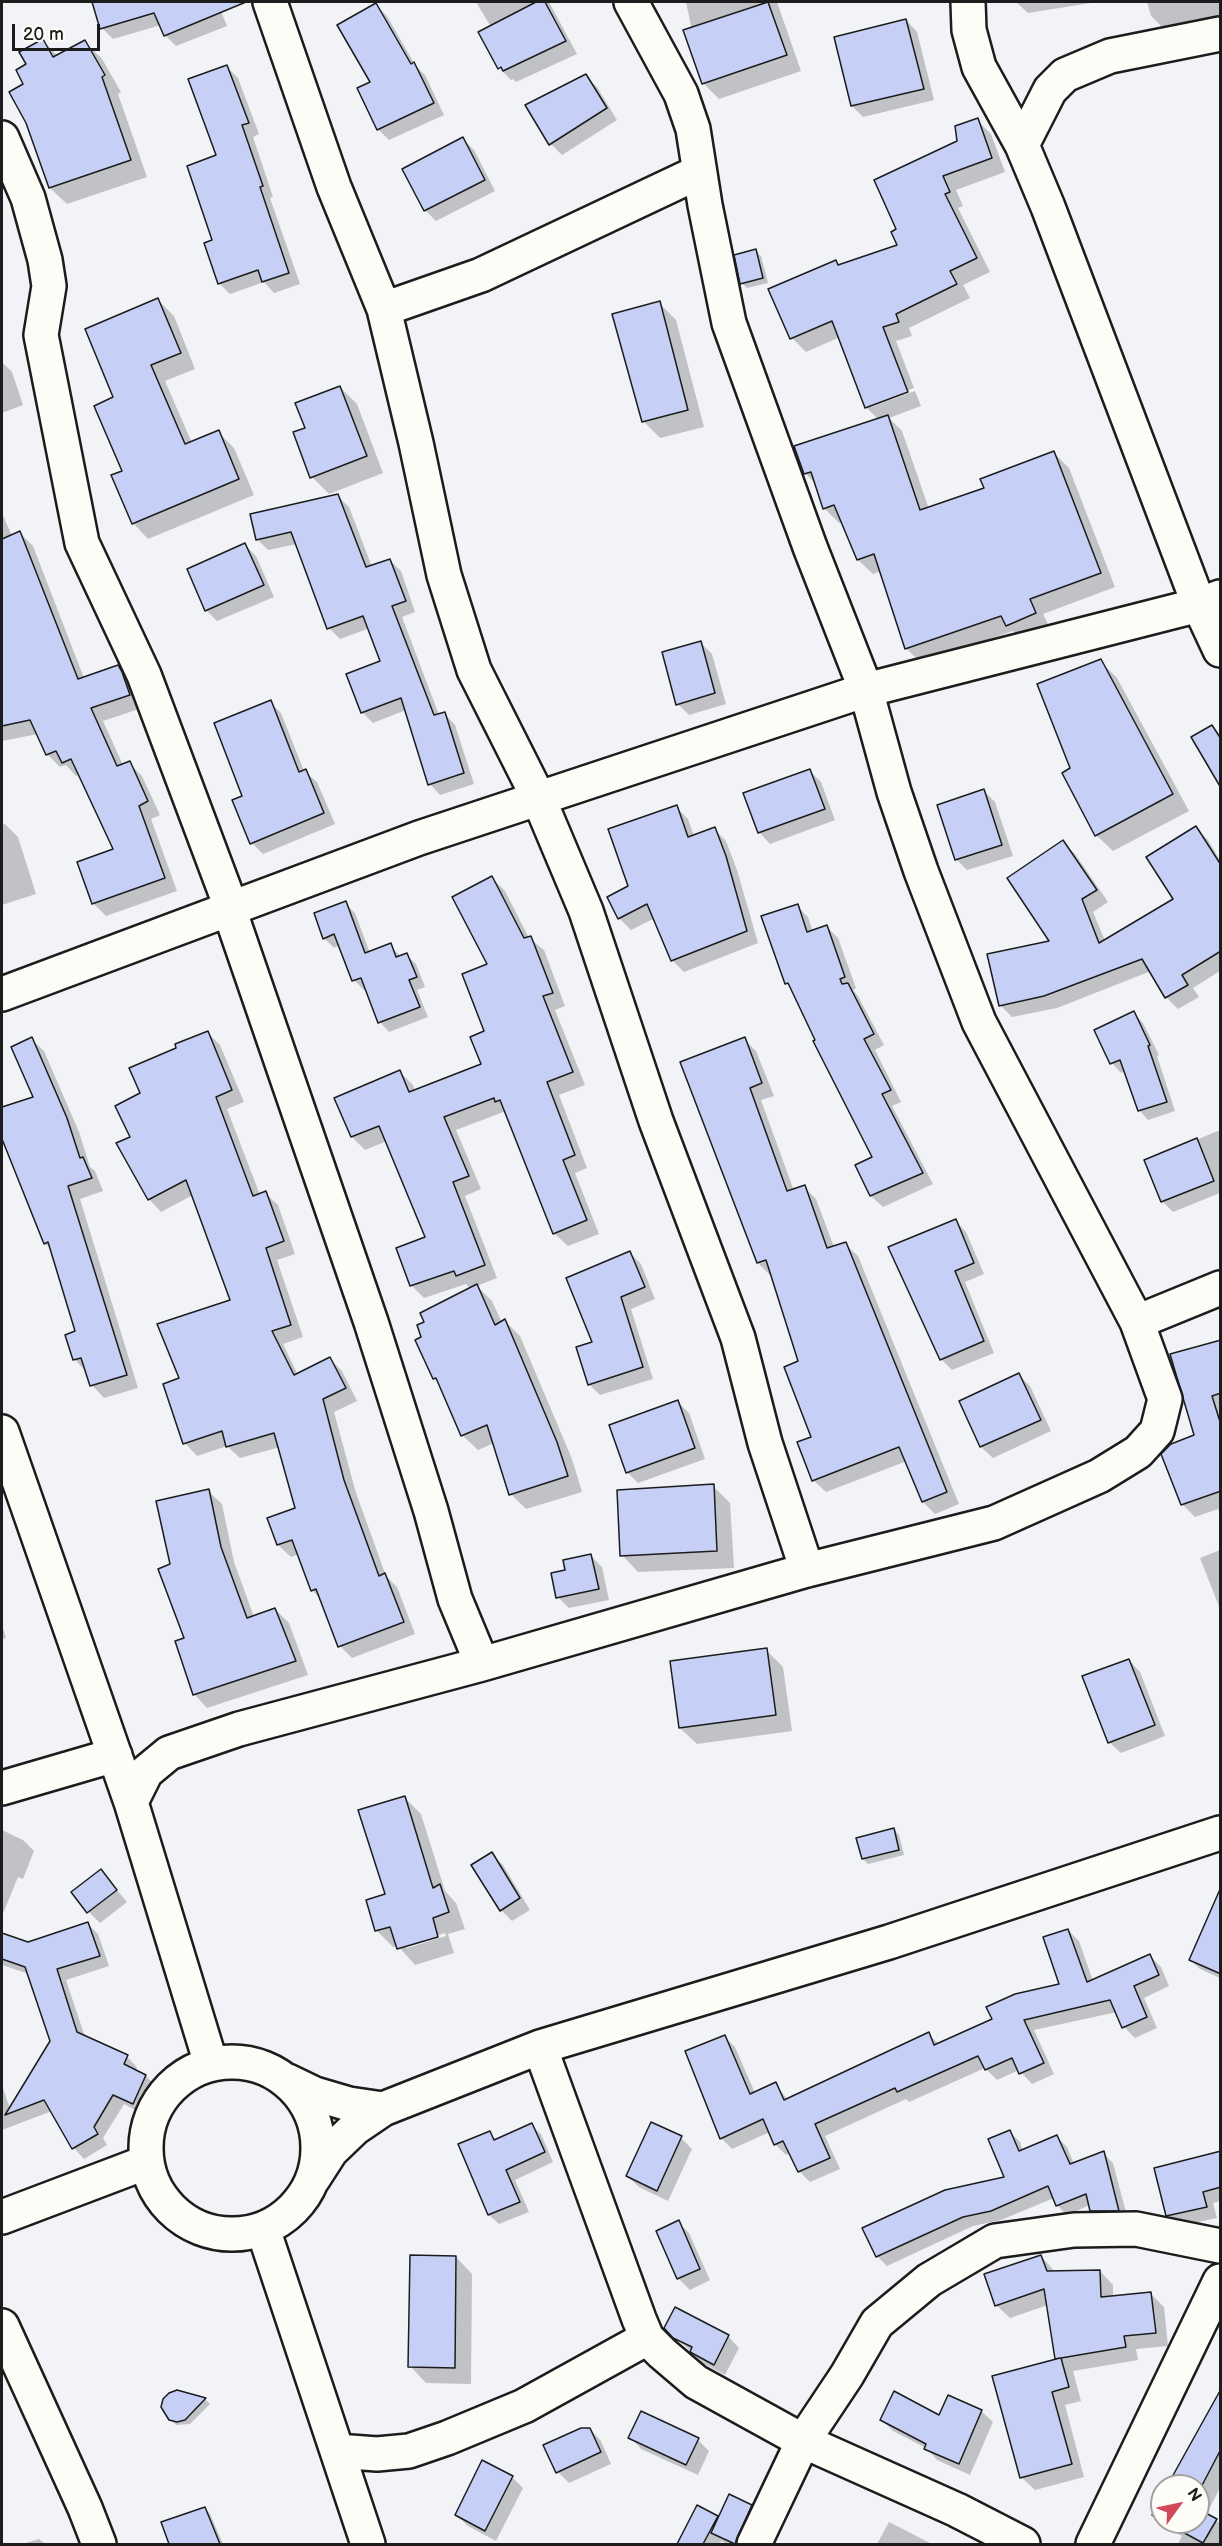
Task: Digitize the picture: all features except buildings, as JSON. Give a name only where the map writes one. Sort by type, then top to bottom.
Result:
[{"type":"street","points":[[270,2],[334,187],[384,309],[444,574],[474,670],[538,797],[586,911],[656,1121],[738,1338],[765,1443],[807,1570]]},
{"type":"street","points":[[131,1802],[146,1773],[169,1753],[239,1729],[482,1664],[807,1570],[994,1523],[1099,1476],[1138,1452],[1157,1431],[1165,1399],[1137,1322],[979,1022],[901,815],[866,690],[802,526],[729,323],[699,172],[693,129],[681,94],[632,2]]},
{"type":"street","points":[[968,2],[969,30],[979,67],[1022,145],[1048,207],[1210,601],[1221,650]]},
{"type":"street","points":[[1022,145],[1050,90],[1065,75],[1110,56],[1221,34]]},
{"type":"street","points":[[2,138],[28,198],[45,260],[49,286],[41,335],[82,543],[144,675],[230,908],[371,1322],[431,1511],[455,1599],[482,1664]]},
{"type":"street","points":[[384,309],[481,275],[699,172]]},
{"type":"street","points":[[2,994],[230,908],[538,797],[866,690],[1210,601]]},
{"type":"street","points":[[1137,1322],[1221,1288]]},
{"type":"street","points":[[2,1432],[131,1802],[211,2064]]},
{"type":"street","points":[[2,1788],[113,1749],[169,1753]]},
{"type":"street","points":[[383,2109],[349,2104],[315,2094],[267,2069],[249,2064],[230,2062],[211,2064],[194,2070],[178,2080],[155,2109],[148,2135],[147,2162],[154,2183],[165,2202],[180,2217],[199,2228],[220,2234],[242,2234],[263,2229],[293,2210],[331,2151],[356,2128],[383,2109],[540,2047],[889,1942],[1221,1833]]},
{"type":"street","points":[[540,2047],[605,2231],[647,2338],[696,2382],[802,2441],[957,2511],[1023,2544]]},
{"type":"street","points":[[283,2079],[303,2100],[315,2125],[318,2144],[313,2179]]},
{"type":"street","points":[[2,2217],[147,2162]]},
{"type":"street","points":[[263,2229],[368,2544]]},
{"type":"street","points":[[754,2544],[802,2441],[848,2375],[877,2323],[929,2280],[994,2241],[1074,2230],[1136,2229],[1221,2246]]},
{"type":"street","points":[[1093,2544],[1221,2281]]},
{"type":"street","points":[[2,2326],[85,2508],[99,2544]]},
{"type":"street","points":[[337,2451],[377,2454],[410,2451],[447,2438],[524,2406],[647,2338]]}]
